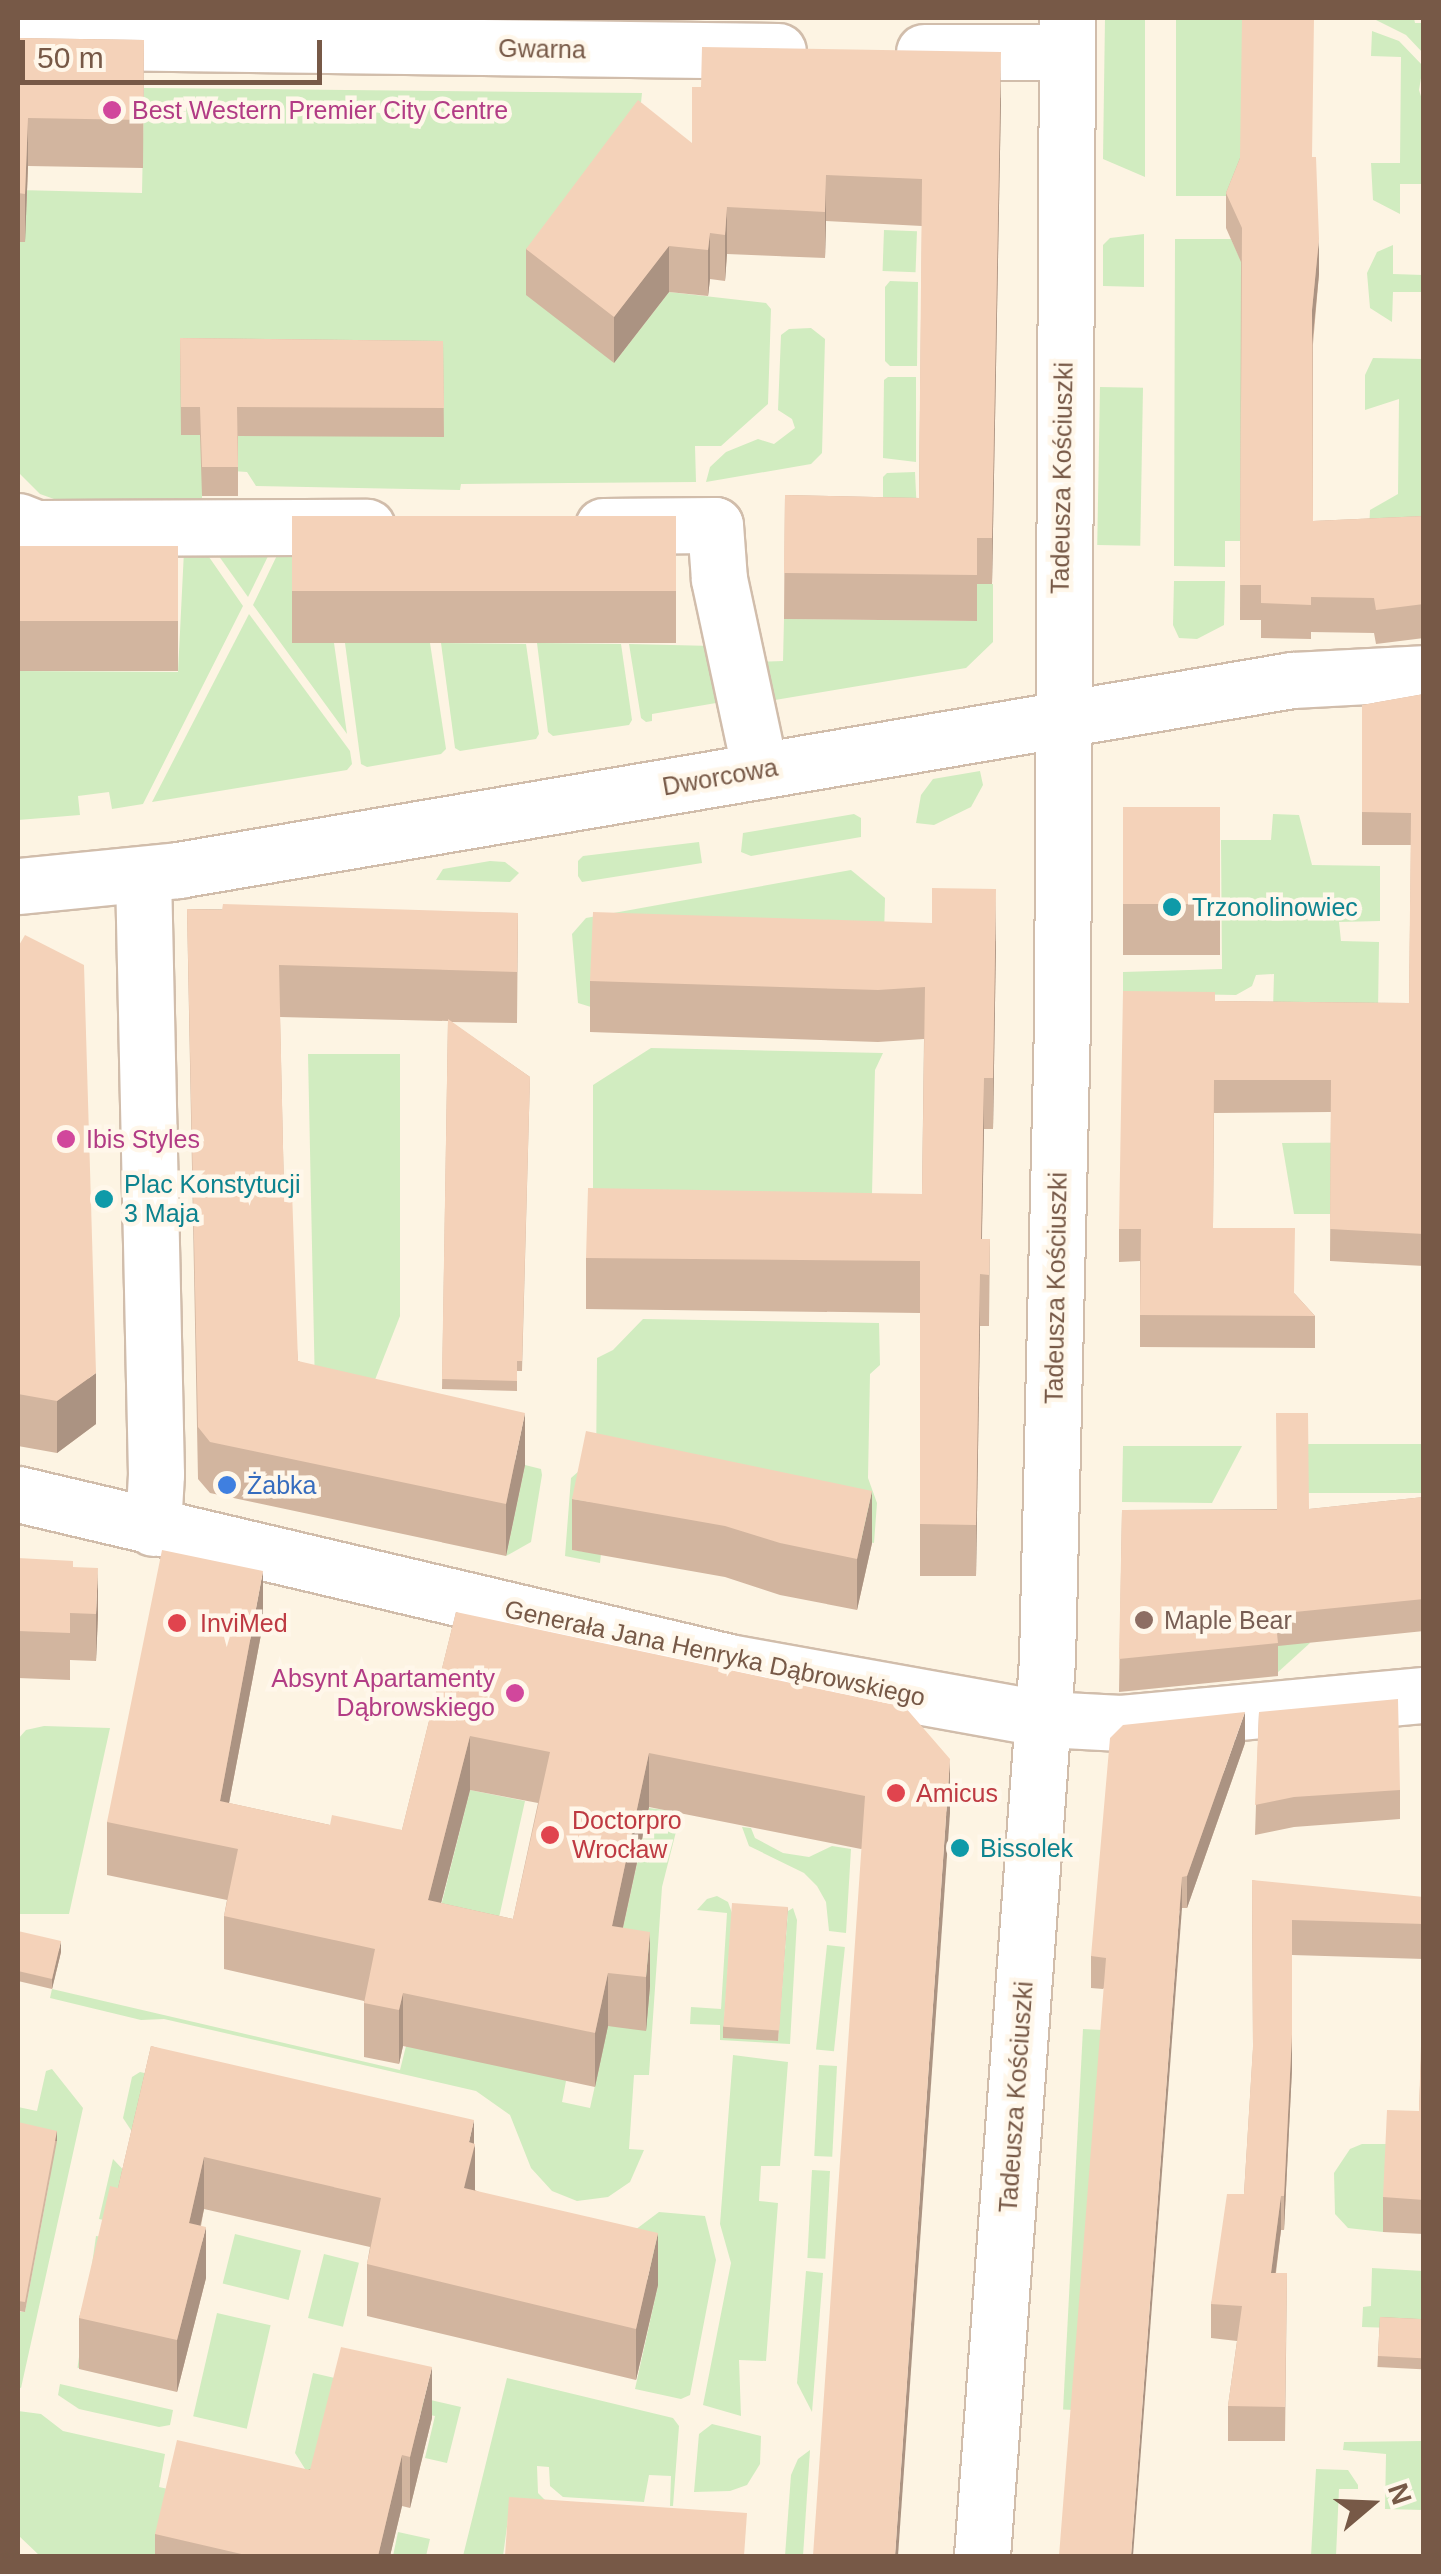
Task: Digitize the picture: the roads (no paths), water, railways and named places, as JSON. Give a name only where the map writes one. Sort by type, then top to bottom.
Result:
[{"type":"street","name":"Gwarna","points":[[18,41],[856,52],[1066,35]]},
{"type":"street","name":"Tadeusza Kościuszki","points":[[982,2556],[1045,1719],[1060,1148],[1066,35]]},
{"type":"street","points":[[18,521],[36,528],[409,527]]},
{"type":"street","points":[[546,526],[715,525],[718,580],[760,771]]},
{"type":"street","name":"Dworcowa","points":[[18,886],[143,874],[1292,680],[1424,673]]},
{"type":"street","points":[[143,874],[155,1396],[153,1528]]},
{"type":"street","name":"Generała Jana Henryka Dąbrowskiego","points":[[18,1494],[729,1662],[1045,1719],[1121,1723],[1424,1694]]},
{"type":"place","name":"Best Western Premier City Centre","points":[[112,110]]},
{"type":"place","name":"Trzonolinowiec","points":[[1172,907]]},
{"type":"place","name":"Ibis Styles","points":[[66,1139]]},
{"type":"place","name":"Plac Konstytucji 3 Maja","points":[[104,1199]]},
{"type":"place","name":"Żabka","points":[[227,1485]]},
{"type":"place","name":"Maple Bear","points":[[1144,1620]]},
{"type":"place","name":"InviMed","points":[[177,1623]]},
{"type":"place","name":"Absynt Apartamenty Dąbrowskiego","points":[[515,1693]]},
{"type":"place","name":"Amicus","points":[[896,1793]]},
{"type":"place","name":"Doctorpro Wrocław","points":[[550,1835]]},
{"type":"place","name":"Bissolek","points":[[960,1848]]}]
